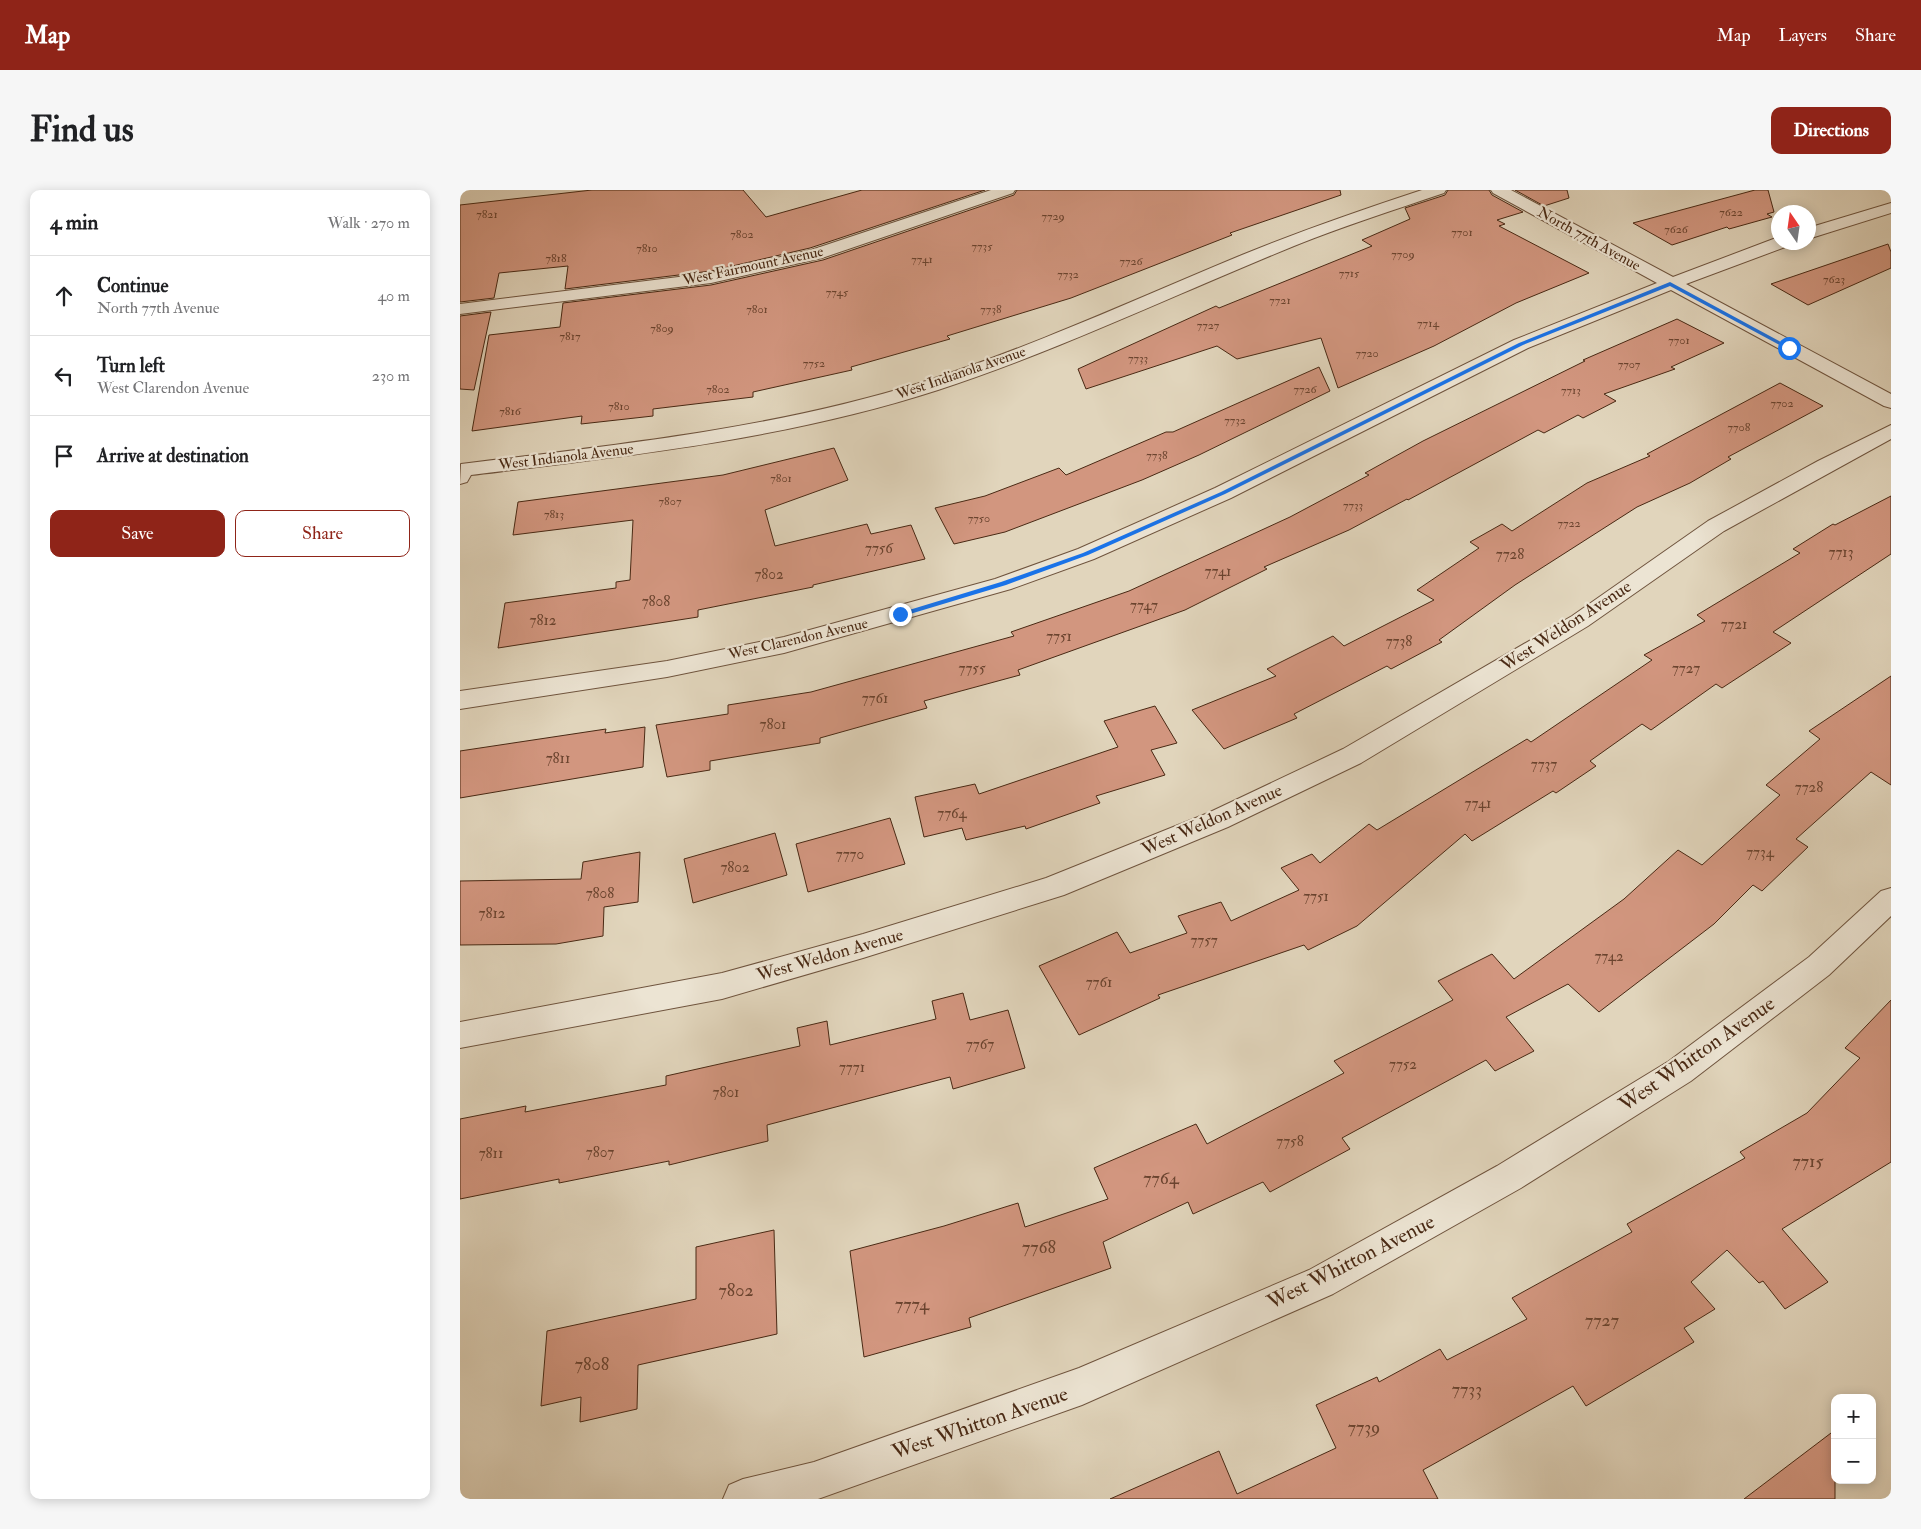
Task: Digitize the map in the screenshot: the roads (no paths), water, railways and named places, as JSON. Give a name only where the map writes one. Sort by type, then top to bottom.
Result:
[{"type":"street","name":"West Fairmount Avenue","points":[[460,309],[711,278],[816,254],[1007,190]]},
{"type":"street","name":"West Indianola Avenue","points":[[461,474],[741,434],[813,419],[930,386],[1037,347],[1294,241],[1438,190]]},
{"type":"street","name":"North 77th Avenue","points":[[1499,190],[1891,402]]},
{"type":"street","points":[[1816,231],[1891,208]]},
{"type":"street","name":"West Clarendon Avenue","points":[[460,700],[667,669],[774,647],[882,619],[1003,584],[1086,554],[1223,493],[1521,344],[1670,284],[1771,246]]},
{"type":"street","name":"West Weldon Avenue","points":[[460,1035],[722,986],[863,946],[1054,887],[1218,820],[1352,756],[1580,620],[1716,526],[1825,465],[1891,432]]},
{"type":"street","name":"West Whitton Avenue","points":[[743,1499],[814,1481],[1082,1386],[1321,1282],[1509,1177],[1680,1071],[1819,966],[1891,899]]}]
